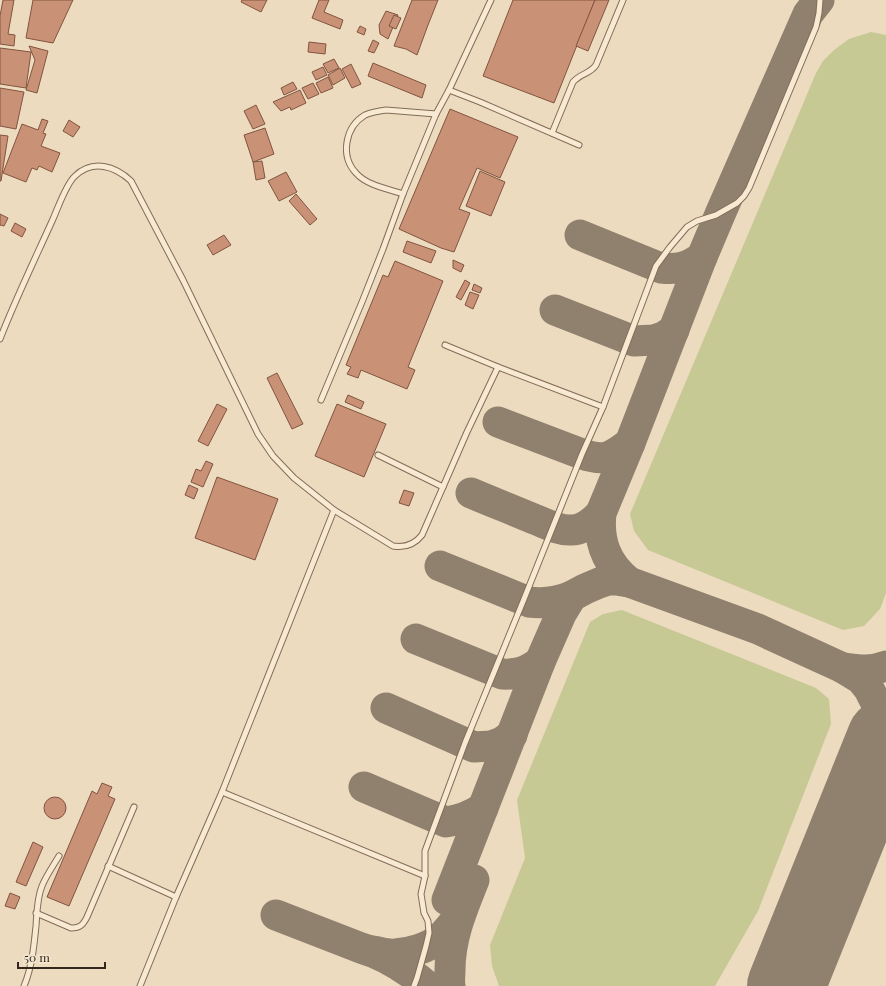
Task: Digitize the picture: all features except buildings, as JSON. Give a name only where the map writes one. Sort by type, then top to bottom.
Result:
[{"type":"lane","points":[[321,400],[362,302],[403,194],[436,114],[449,90],[491,0]]},
{"type":"lane","points":[[552,133],[573,82],[576,78],[591,71],[596,65],[623,0]]},
{"type":"lane","points":[[414,986],[418,978],[429,933],[428,921],[424,913],[421,894],[425,876],[425,851],[465,743],[582,454],[603,407],[656,266],[687,227],[697,221],[716,215],[737,203],[749,188],[816,26],[820,0]]},
{"type":"lane","points":[[449,90],[579,145]]},
{"type":"lane","points":[[403,194],[368,182],[361,178],[348,161],[346,154],[347,139],[358,120],[371,112],[386,110],[436,114]]},
{"type":"lane","points":[[0,339],[34,258],[70,181],[81,171],[95,166],[108,167],[120,172],[132,181],[184,280],[258,434],[265,445],[294,478],[334,510],[393,546],[401,547],[413,543],[422,535],[467,432],[498,367]]},
{"type":"lane","points":[[445,345],[603,407]]},
{"type":"lane","points":[[378,455],[443,487]]},
{"type":"lane","points":[[140,986],[222,792],[334,510]]},
{"type":"lane","points":[[222,792],[425,876]]},
{"type":"lane","points":[[36,914],[71,928],[81,927],[87,917],[134,807]]},
{"type":"lane","points":[[24,986],[30,970],[36,914],[42,886],[59,856]]},
{"type":"lane","points":[[108,866],[176,898]]},
{"type":"green space","points":[[871,32],[886,35],[886,593],[880,609],[864,626],[843,630],[648,550],[634,531],[630,514],[816,73],[823,61],[834,50],[849,39]]},
{"type":"green space","points":[[622,610],[816,688],[829,699],[831,724],[758,911],[715,986],[499,986],[492,966],[490,945],[525,858],[517,800],[590,622],[603,614]]},
{"type":"taxiway","points":[[819,0],[808,14],[702,257],[630,443],[601,513],[600,523],[602,542],[609,560],[614,568],[629,582],[758,629],[843,668],[861,679],[869,689],[883,717],[885,740]]},
{"type":"taxiway","points":[[580,235],[661,268],[673,269],[683,267],[702,257]]},
{"type":"taxiway","points":[[555,310],[634,341],[654,340],[663,337],[674,330]]},
{"type":"taxiway","points":[[498,422],[582,454],[597,458],[613,455],[630,443]]},
{"type":"taxiway","points":[[471,493],[551,526],[565,530],[579,529],[591,523],[601,513]]},
{"type":"taxiway","points":[[440,566],[529,602],[551,602],[572,596]]},
{"type":"taxiway","points":[[447,900],[540,662],[561,614],[572,596],[585,589],[608,580],[629,582]]},
{"type":"taxiway","points":[[416,639],[502,674],[522,672],[540,662]]},
{"type":"taxiway","points":[[843,668],[869,670],[886,666]]},
{"type":"taxiway","points":[[386,708],[474,747],[491,746],[502,742],[512,735]]},
{"type":"taxiway","points":[[364,787],[446,822],[466,817],[483,808]]},
{"type":"taxiway","points":[[450,986],[454,935],[474,880]]},
{"type":"taxiway","points":[[276,915],[379,955],[412,974],[427,986]]},
{"type":"taxiway","points":[[373,951],[392,954],[418,950],[439,939],[460,915]]},
{"type":"runway","points":[[786,986],[886,738]]}]
